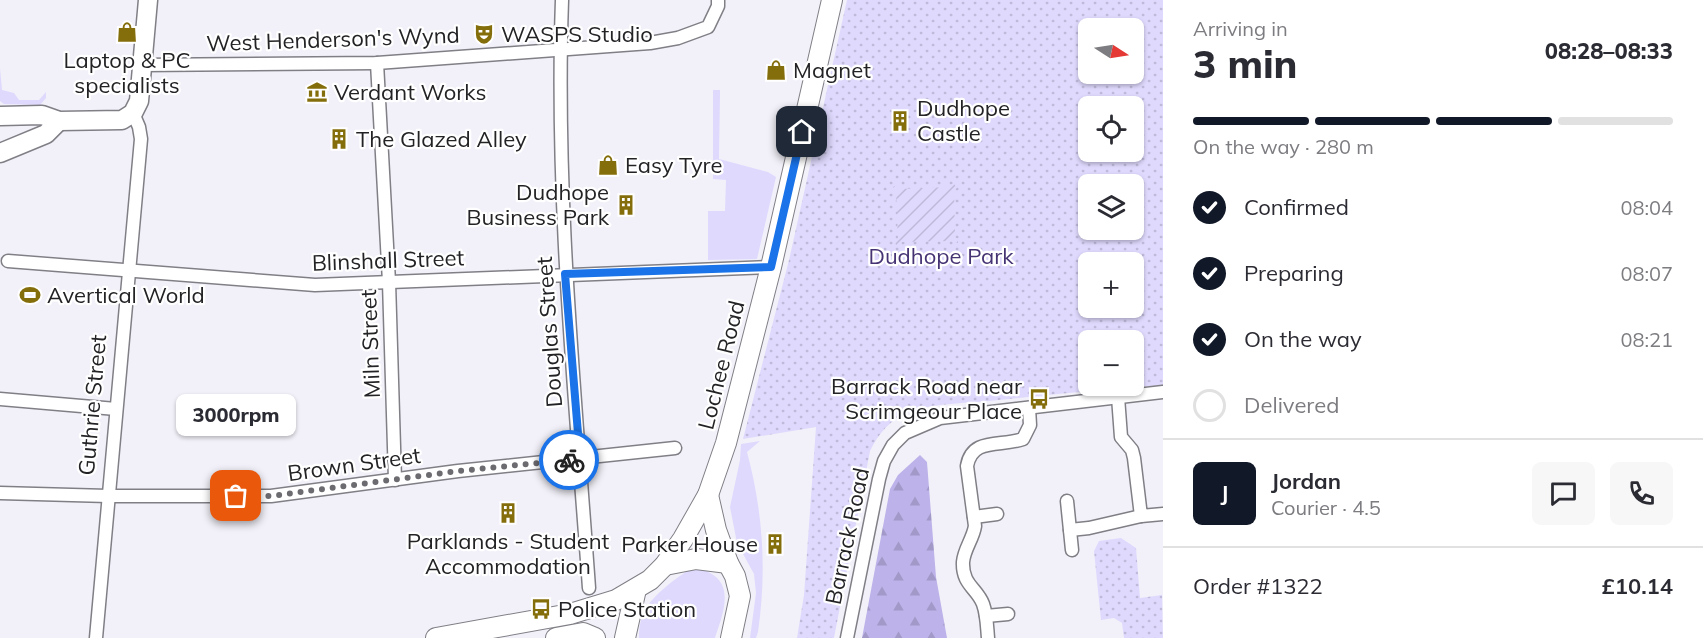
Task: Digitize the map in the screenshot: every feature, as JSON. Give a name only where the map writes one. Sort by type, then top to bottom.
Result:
[{"type":"main road","name":"Lochee Road","points":[[436,638],[591,609],[616,600],[650,580],[688,532],[708,495],[726,443],[771,267],[832,0]]},
{"type":"main road","points":[[708,495],[716,530],[735,576],[740,596],[731,638]]},
{"type":"main road","points":[[664,565],[696,559],[728,563]]},
{"type":"main road","points":[[625,638],[636,589]]},
{"type":"main road","points":[[556,638],[582,633],[595,638]]},
{"type":"street","name":"Guthrie Street","points":[[96,638],[141,139],[133,113],[139,101],[148,0]]},
{"type":"street","name":"Douglas Street","points":[[562,0],[560,50],[565,274],[589,588]]},
{"type":"street","name":"West Henderson's Wynd","points":[[142,65],[377,63],[650,43],[678,38],[708,27],[718,6],[718,0]]},
{"type":"street","name":"Miln Street","points":[[377,63],[389,282],[395,480]]},
{"type":"street","points":[[0,116],[42,115],[60,121],[122,120],[133,113]]},
{"type":"street","points":[[0,153],[46,134],[60,121]]},
{"type":"street","points":[[0,135],[0,148]]},
{"type":"street","name":"Blinshall Street","points":[[8,261],[315,285],[771,267]]},
{"type":"street","name":"Barrack Road","points":[[847,638],[879,478],[884,461],[893,445],[905,433],[940,418],[1163,392]]},
{"type":"street","points":[[1118,397],[1122,437],[1132,450],[1134,458],[1141,516]]},
{"type":"street","points":[[0,399],[116,409]]},
{"type":"street","points":[[988,638],[986,616],[980,598],[968,584],[964,575],[964,553],[974,534],[969,458],[974,449],[981,446],[1023,440],[1030,425],[1029,408]]},
{"type":"street","name":"Brown Street","points":[[0,493],[108,496],[271,496],[458,471],[675,448]]},
{"type":"street","points":[[1067,501],[1072,550]]},
{"type":"street","points":[[974,517],[997,514]]},
{"type":"street","points":[[1070,530],[1163,514]]},
{"type":"street","points":[[986,616],[1008,614]]},
{"type":"green space","name":"Dudhope Park","points":[[847,0],[1163,0],[1163,385],[1144,386],[1144,330],[1078,330],[1078,392],[937,406],[917,409],[896,419],[881,433],[870,451],[834,638],[797,638],[804,595],[816,427],[743,439],[789,260]]},
{"type":"green space","points":[[0,68],[2,90],[14,93],[19,100],[39,100],[46,92],[46,98],[40,105],[4,104],[0,101]]},
{"type":"green space","points":[[713,90],[720,90],[719,159],[768,172],[776,177],[757,259],[708,260],[708,211],[725,211],[726,180],[713,179]]},
{"type":"green space","points":[[952,184],[957,188],[954,190],[955,237],[958,243],[952,241],[901,242],[900,245],[896,245],[895,242],[898,239],[894,186],[900,189],[950,187]]},
{"type":"green space","points":[[760,441],[747,452],[757,497],[763,564],[758,632],[756,638],[750,638],[756,593],[754,574],[737,543],[730,507],[741,444]]},
{"type":"green space","points":[[920,455],[927,462],[936,577],[947,638],[862,638],[890,489],[898,475]]},
{"type":"green space","points":[[1121,538],[1136,548],[1140,598],[1162,595],[1163,638],[1124,638],[1122,623],[1114,618],[1101,620],[1094,551],[1099,541]]},
{"type":"green space","points":[[697,568],[710,573],[723,587],[724,606],[715,638],[639,638],[643,614],[650,602],[678,577]]},
{"type":"way so far","points":[[236,496],[271,496],[458,471],[569,460]]},
{"type":"place","name":"Laptop & PC specialists","points":[[127,32]]},
{"type":"place","name":"WASPS Studio","points":[[484,34]]},
{"type":"place","name":"Magnet","points":[[776,70]]},
{"type":"place","name":"Verdant Works","points":[[317,92]]},
{"type":"place","name":"Dudhope Castle","points":[[900,121]]},
{"type":"place","name":"The Glazed Alley","points":[[339,139]]},
{"type":"place","name":"Easy Tyre","points":[[608,165]]},
{"type":"place","name":"Dudhope Business Park","points":[[626,205]]},
{"type":"place","name":"Avertical World","points":[[30,295]]},
{"type":"place","name":"Barrack Road near Scrimgeour Place","points":[[1039,399]]},
{"type":"place","name":"3000rpm","points":[[236,496]]},
{"type":"place","name":"Parklands - Student Accommodation","points":[[508,513]]},
{"type":"place","name":"Parker House","points":[[775,544]]},
{"type":"place","name":"Police Station","points":[[541,609]]},
{"type":"route","points":[[569,460],[580,458],[565,274],[771,267],[802,132]]}]
